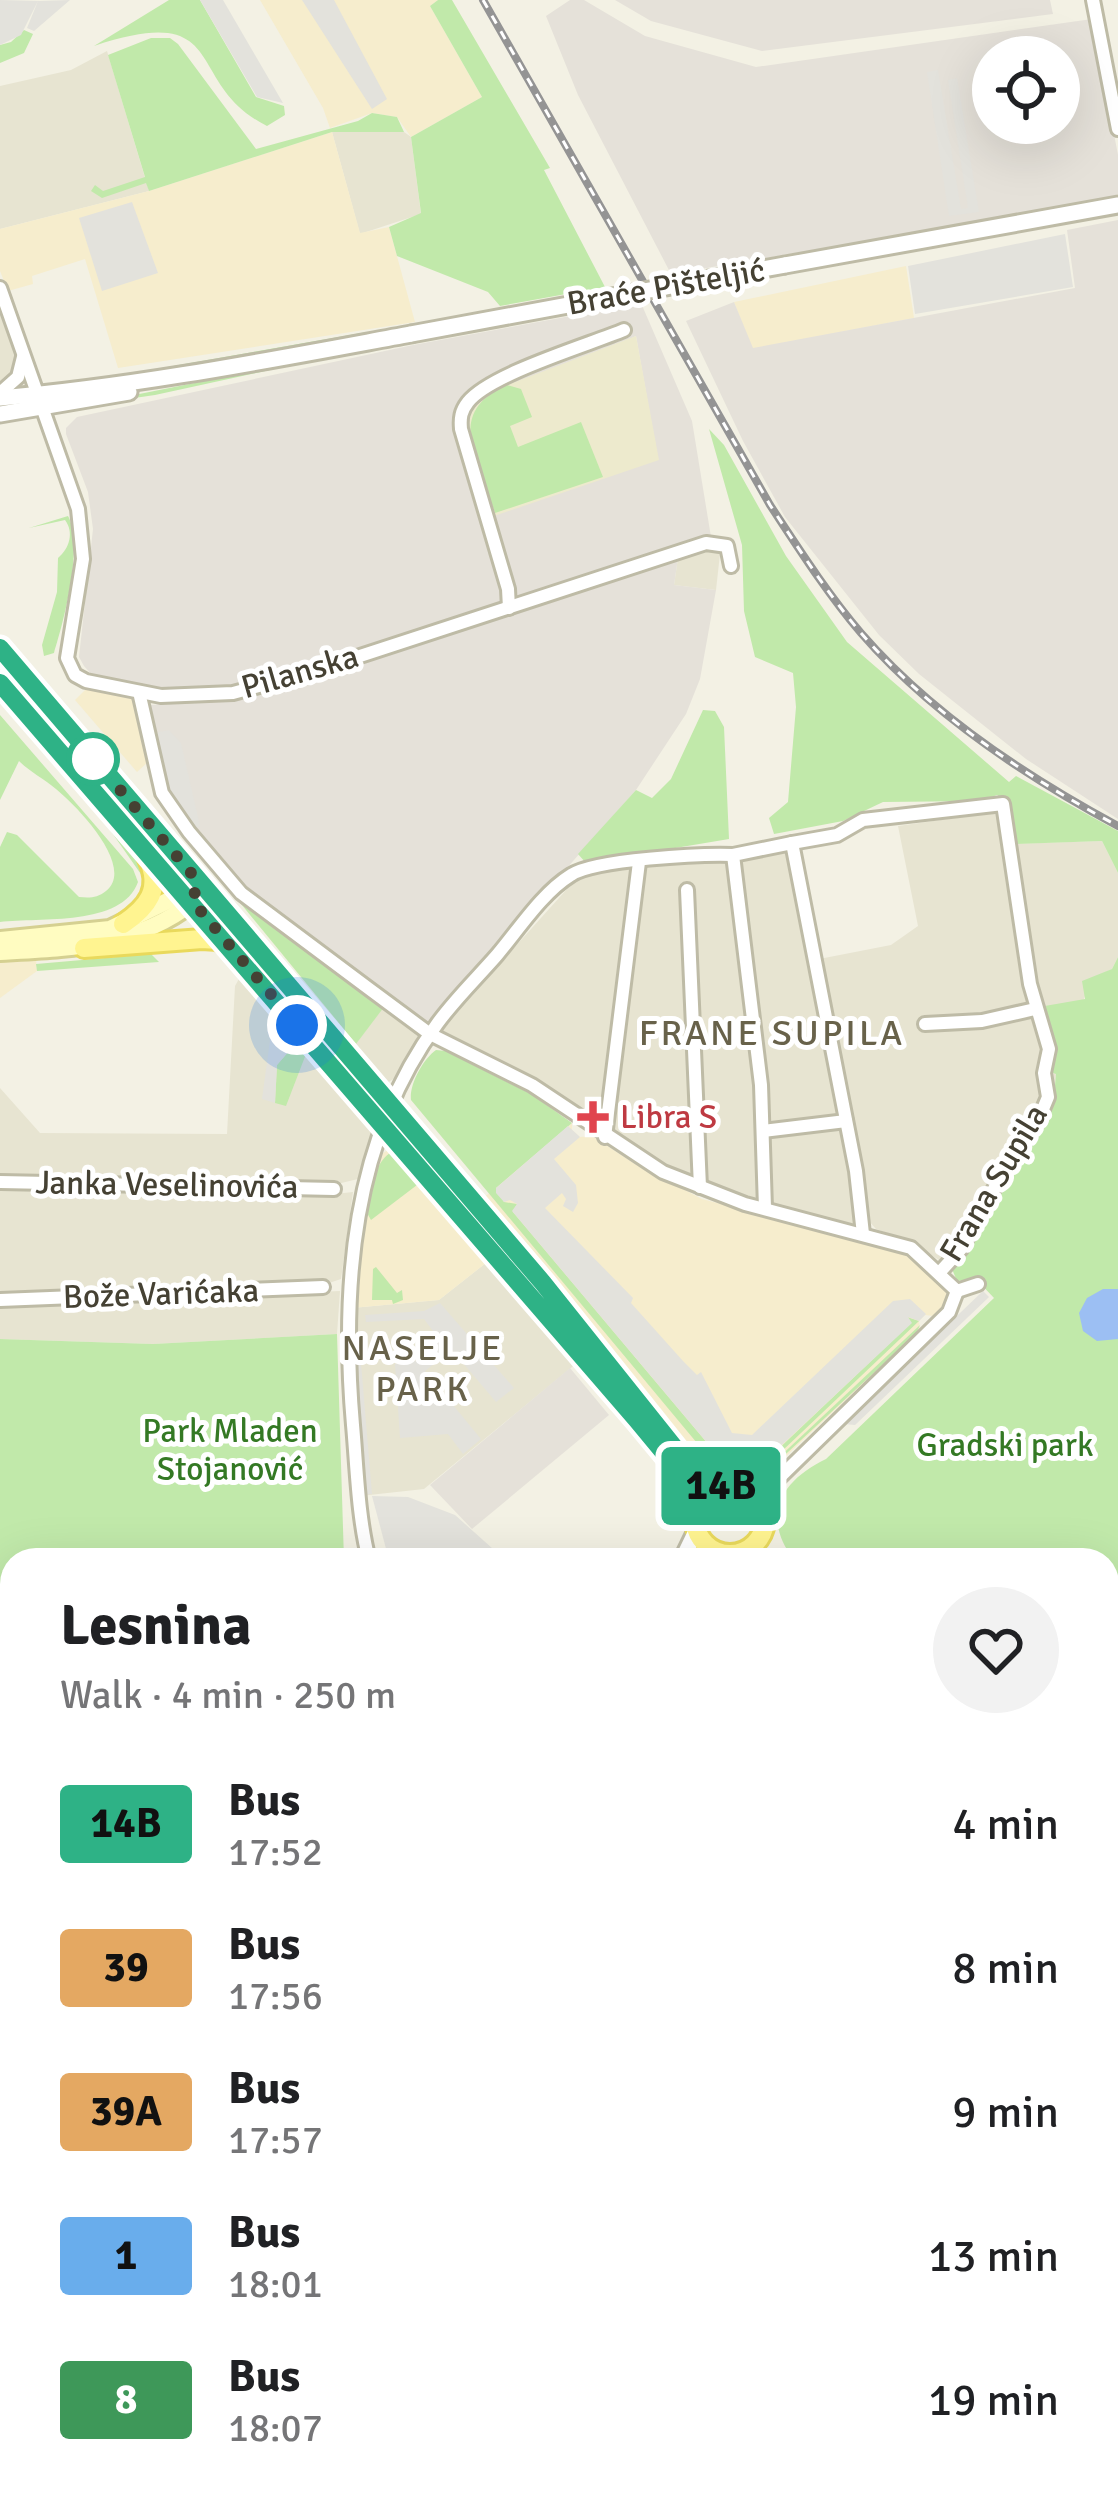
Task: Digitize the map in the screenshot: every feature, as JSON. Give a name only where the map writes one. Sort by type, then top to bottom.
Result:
[{"type":"main road","points":[[0,648],[195,892],[388,1116],[662,1450],[693,1489],[697,1529],[704,1542],[717,1548]]},
{"type":"main road","points":[[0,683],[130,829],[195,892],[233,951],[569,1314],[694,1472],[706,1482],[756,1496],[765,1548]]},
{"type":"main road","points":[[123,925],[142,911],[155,886],[150,863],[130,829]]},
{"type":"main road","points":[[0,940],[79,934],[123,925],[195,892]]},
{"type":"main road","points":[[84,948],[154,926],[195,892]]},
{"type":"main road","points":[[0,952],[213,939],[233,951]]},
{"type":"main road","points":[[698,1505],[707,1493],[729,1485]]},
{"type":"main road","points":[[749,1548],[764,1525]]},
{"type":"street","points":[[1093,0],[1118,129]]},
{"type":"street","name":"Braće Pišteljić","points":[[0,396],[42,401],[107,397],[214,371],[1118,205]]},
{"type":"street","points":[[0,288],[42,401]]},
{"type":"street","points":[[509,608],[508,589],[461,429],[461,412],[471,398],[494,383],[624,330]]},
{"type":"street","points":[[0,396],[20,373],[22,344]]},
{"type":"street","name":"Braće Pišteljić","points":[[0,414],[42,401]]},
{"type":"street","name":"Pilanska","points":[[42,401],[82,529],[83,559],[67,658],[75,675],[86,681],[187,696],[233,692],[310,672],[706,543],[727,546],[731,566]]},
{"type":"street","name":"Frana Supila","points":[[140,692],[163,793],[236,888],[430,1034],[532,1085],[649,1165],[765,1208],[911,1248],[940,1273],[961,1249],[1048,1097],[1044,1073],[1048,1049],[1035,1009],[1003,804],[863,820],[837,835],[733,855],[699,854],[574,872],[456,999],[430,1034],[388,1116],[364,1184],[346,1344],[370,1548]]},
{"type":"street","points":[[792,842],[863,1234]]},
{"type":"street","points":[[733,855],[761,1084],[765,1208]]},
{"type":"street","points":[[605,1137],[639,862]]},
{"type":"street","points":[[687,890],[700,1187]]},
{"type":"street","points":[[925,1024],[982,1021],[1035,1009]]},
{"type":"street","points":[[763,1131],[846,1121]]},
{"type":"street","name":"Janka Veselinovića","points":[[0,1182],[334,1189]]},
{"type":"street","points":[[940,1273],[957,1291]]},
{"type":"street","points":[[764,1525],[772,1486],[949,1312],[957,1291],[978,1283]]},
{"type":"street","name":"Bože Varićaka","points":[[0,1300],[323,1287]]},
{"type":"street","points":[[729,1485],[762,1482],[813,1442]]},
{"type":"street","points":[[688,1548],[697,1529]]},
{"type":"shaded area","points":[[0,0],[70,0],[34,31],[27,28],[38,1],[21,35],[0,45]]},
{"type":"shaded area","points":[[200,0],[223,0],[283,103],[257,97]]},
{"type":"shaded area","points":[[260,0],[438,0],[430,6],[482,97],[411,137],[397,117],[372,113],[330,128]]},
{"type":"shaded area","points":[[302,0],[334,0],[387,99],[372,109]]},
{"type":"shaded area","points":[[570,0],[584,0],[645,36],[756,67],[972,36],[972,144],[1080,144],[1080,36],[973,36],[1092,19],[1118,155],[1118,194],[1105,201],[671,274],[578,95],[546,16]]},
{"type":"shaded area","points":[[615,0],[1050,0],[1053,14],[762,51],[651,21]]},
{"type":"shaded area","points":[[107,51],[149,191],[0,229],[0,86],[71,70]]},
{"type":"shaded area","points":[[938,70],[961,209],[968,208],[948,80],[957,78],[979,212],[949,216],[927,72]]},
{"type":"shaded area","points":[[332,132],[404,132],[411,137],[421,214],[360,234]]},
{"type":"shaded area","points":[[332,132],[360,233],[389,227],[415,322],[118,368],[85,259],[32,276],[33,284],[8,291],[0,271],[0,229],[149,191]]},
{"type":"shaded area","points":[[132,202],[158,273],[102,291],[79,218]]},
{"type":"shaded area","points":[[1118,220],[1118,819],[1026,759],[919,674],[879,635],[785,517],[686,321],[734,302],[753,348],[1075,288],[1067,230]]},
{"type":"shaded area","points":[[1065,234],[1073,287],[915,314],[908,266]]},
{"type":"shaded area","points":[[906,266],[914,318],[752,349],[734,302]]},
{"type":"shaded area","points":[[0,301],[18,356],[13,377],[0,387]]},
{"type":"shaded area","points":[[641,303],[692,421],[711,537],[249,687],[197,693],[147,690],[92,675],[79,657],[93,529],[88,492],[66,428],[77,417],[413,345]],"holes":[[[636,336],[658,460],[467,426],[471,411]]]},
{"type":"shaded area","points":[[636,336],[659,460],[494,516],[468,432],[476,403],[486,393]]},
{"type":"shaded area","points":[[712,549],[720,554],[716,590],[674,585],[678,558]]},
{"type":"shaded area","points":[[678,558],[674,585],[716,590],[700,679],[686,714],[636,790],[427,1026],[239,888],[167,795],[147,710],[150,705],[240,698],[296,686]]},
{"type":"shaded area","points":[[87,688],[136,697],[149,761],[137,772],[75,700]]},
{"type":"shaded area","points":[[169,730],[181,743],[200,826],[195,829],[171,795],[162,768],[155,733]]},
{"type":"shaded area","points":[[997,812],[1009,844],[1102,841],[1118,873],[1118,957],[1112,969],[1091,980],[1056,1073],[1053,1108],[992,1201],[968,1249],[959,1246],[945,1260],[876,1229],[869,1221],[832,1220],[708,1186],[698,1174],[688,1177],[646,1157],[545,1086],[439,1031],[577,878],[593,868],[792,843],[814,960],[891,945],[918,926],[898,826]]},
{"type":"shaded area","points":[[0,958],[36,958],[37,971],[0,998]]},
{"type":"shaded area","points":[[240,977],[374,1133],[358,1179],[337,1184],[0,1175],[0,1088],[40,1133],[227,1134],[235,986]]},
{"type":"shaded area","points":[[384,1006],[421,1031],[395,1078],[387,1083],[379,1082],[351,1050]]},
{"type":"shaded area","points":[[278,1021],[296,1043],[277,1065],[275,1103],[262,1099],[270,1040],[267,1031]]},
{"type":"shaded area","points":[[572,1123],[580,1137],[592,1136],[702,1199],[900,1250],[946,1288],[948,1302],[933,1316],[925,1315],[919,1321],[920,1330],[768,1473],[747,1479],[705,1469],[481,1200]]},
{"type":"shaded area","points":[[568,1126],[580,1137],[554,1159],[576,1185],[578,1203],[573,1212],[563,1206],[562,1193],[545,1208],[633,1298],[631,1303],[683,1361],[697,1375],[701,1372],[732,1433],[752,1435],[893,1301],[910,1299],[926,1314],[919,1321],[908,1317],[912,1323],[769,1457],[764,1453],[744,1460],[725,1452],[719,1457],[512,1211],[517,1204],[504,1202],[496,1193],[496,1188]]},
{"type":"shaded area","points":[[391,1148],[491,1259],[439,1300],[352,1308],[356,1248],[377,1157]]},
{"type":"shaded area","points":[[0,1186],[353,1192],[341,1279],[0,1295]]},
{"type":"shaded area","points":[[491,1259],[535,1318],[578,1362],[424,1489],[360,1496],[352,1308],[439,1300]]},
{"type":"shaded area","points":[[340,1291],[337,1334],[153,1344],[0,1339],[0,1305]]},
{"type":"shaded area","points":[[983,1291],[989,1297],[855,1425],[844,1424]]},
{"type":"shaded area","points":[[440,1303],[514,1388],[496,1402],[452,1350],[425,1371],[481,1439],[463,1454],[448,1434],[400,1438],[395,1364],[423,1360],[420,1343],[433,1331],[424,1319],[366,1322],[365,1315],[424,1311]]},
{"type":"shaded area","points":[[353,1351],[360,1351],[372,1494],[361,1495]]},
{"type":"shaded area","points":[[570,1368],[609,1415],[472,1529],[430,1485]]},
{"type":"shaded area","points":[[372,1496],[408,1497],[455,1515],[492,1548],[386,1548]]},
{"type":"green space","points":[[169,0],[200,0],[256,97],[284,106],[285,115],[267,126],[241,109],[201,53],[187,40],[168,33],[94,46]]},
{"type":"green space","points":[[438,0],[452,0],[550,168],[544,170],[605,287],[500,306],[488,292],[397,256],[389,227],[421,213],[411,137],[482,97],[430,6]]},
{"type":"green space","points":[[24,30],[33,34],[24,53],[0,63],[0,45]]},
{"type":"green space","points":[[151,38],[170,38],[178,44],[256,149],[372,113],[397,117],[404,132],[332,132],[149,191],[146,183],[102,198],[91,191],[95,185],[103,191],[145,177],[108,55]]},
{"type":"green space","points":[[367,332],[186,368],[76,383]]},
{"type":"green space","points":[[371,348],[155,395],[79,406]]},
{"type":"green space","points":[[507,385],[521,389],[532,417],[510,426],[518,447],[581,422],[603,477],[495,513],[475,457],[471,424],[487,396]]},
{"type":"green space","points":[[709,429],[724,445],[786,556],[847,642],[1009,782],[1016,776],[1118,831],[1118,873],[1102,841],[1013,844],[1009,803],[997,795],[980,801],[883,802],[843,821],[774,834],[769,818],[788,802],[796,707],[793,673],[755,657],[744,611],[742,545]]},
{"type":"green space","points":[[68,516],[74,545],[71,583],[54,653],[44,656],[42,645],[57,592],[58,558],[70,535],[65,520],[29,528]]},
{"type":"green space","points":[[0,691],[143,856],[145,880],[108,827],[0,703]]},
{"type":"green space","points":[[703,710],[715,711],[724,727],[729,839],[586,863],[578,854],[636,790],[652,798],[671,779]]},
{"type":"green space","points":[[0,715],[133,869],[138,882],[115,907],[78,917],[0,922],[0,847],[7,832],[17,835],[79,897],[106,891],[114,867],[100,837],[77,809],[19,761],[0,800]]},
{"type":"green space","points":[[239,896],[384,1007],[356,1044],[237,899]]},
{"type":"green space","points":[[151,954],[159,962],[37,971],[36,964]]},
{"type":"green space","name":"Gradski park","points":[[1118,957],[1118,1548],[786,1548],[777,1515],[787,1489],[826,1459],[994,1298],[976,1279],[957,1281],[952,1269],[1053,1108],[1056,1074],[1048,1071],[1039,1007],[1085,999],[1082,981],[1112,969]]},
{"type":"green space","points":[[296,1043],[306,1054],[286,1106],[275,1103],[277,1065]]},
{"type":"green space","points":[[436,1050],[531,1094],[572,1123],[496,1188],[504,1202],[517,1204],[513,1212],[719,1457],[744,1451],[770,1457],[911,1323],[907,1317],[919,1321],[762,1470],[752,1473],[717,1467],[411,1100],[418,1073]]},
{"type":"green space","points":[[434,1142],[645,1390],[647,1400]]},
{"type":"green space","points":[[390,1153],[417,1185],[371,1220],[367,1213],[374,1180]]},
{"type":"green space","points":[[376,1267],[397,1293],[402,1290],[403,1300],[393,1304],[392,1300],[372,1300]]},
{"type":"green space","points":[[920,1325],[916,1334],[775,1464],[774,1462]]},
{"type":"green space","name":"Park Mladen Stojanović","points":[[337,1334],[344,1548],[0,1548],[0,1339],[153,1344]]},
{"type":"water","points":[[1103,1289],[1118,1289],[1118,1339],[1097,1341],[1083,1331],[1079,1313],[1087,1298]]},
{"type":"railway","points":[[483,0],[770,505],[837,602],[888,662],[949,716],[1014,764],[1118,826]]},
{"type":"bus line","name":"14B","points":[[0,648],[543,1283],[694,1472],[706,1482],[723,1486],[707,1493],[698,1505],[685,1478],[637,1420],[0,683]]},
{"type":"place","name":"Libra S","points":[[593,1117]]},
{"type":"district","name":"FRANE SUPILA","points":[[772,1033]]},
{"type":"district","name":"NASELJE PARK","points":[[423,1368]]},
{"type":"route","points":[[93,759],[86,750],[192,874],[193,902],[297,1025]]}]
